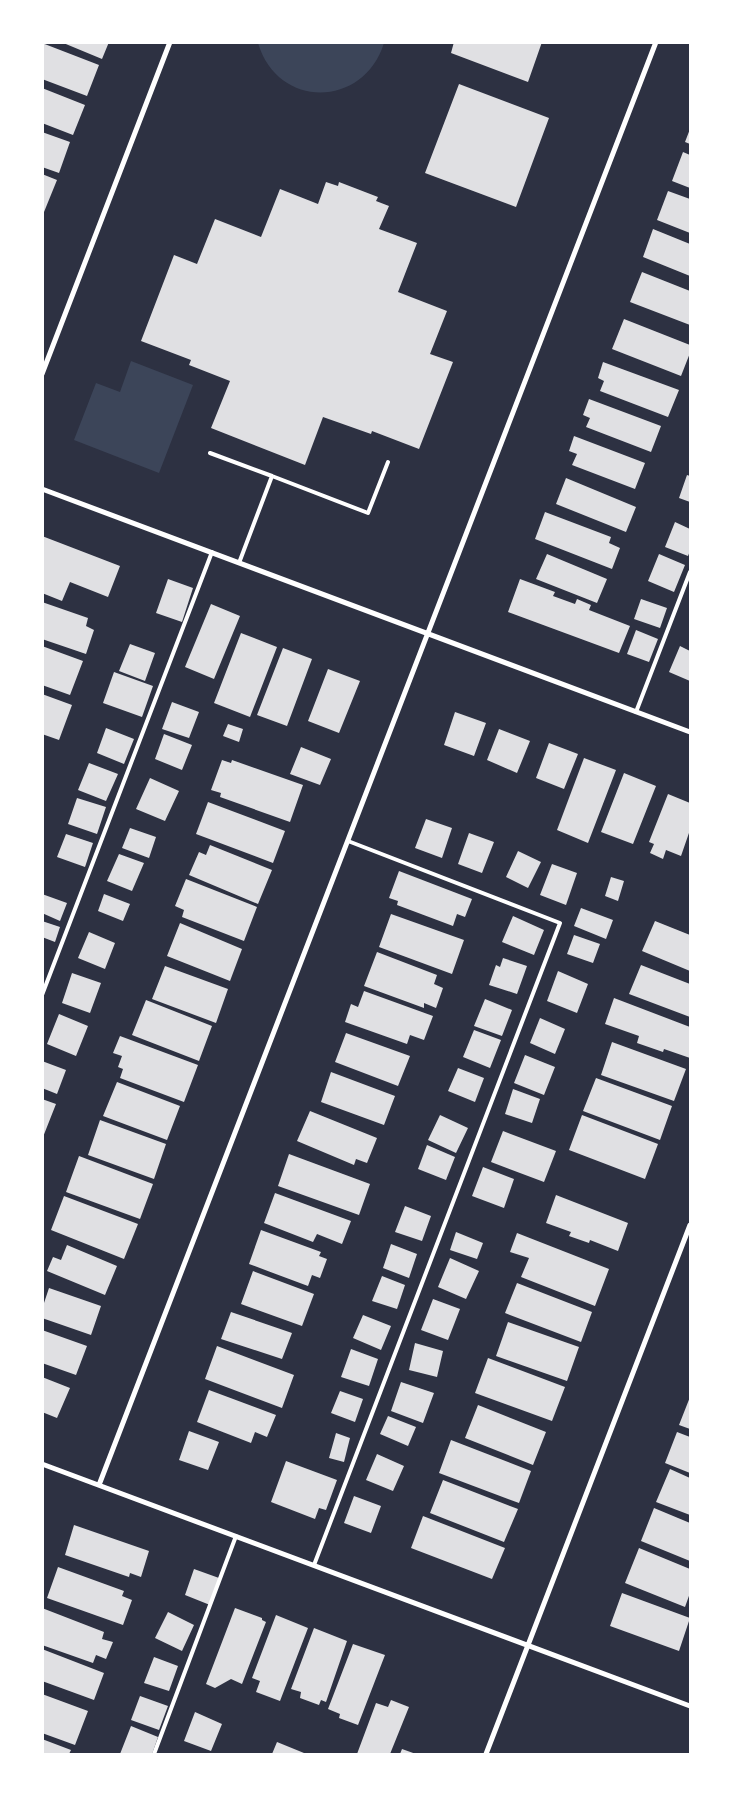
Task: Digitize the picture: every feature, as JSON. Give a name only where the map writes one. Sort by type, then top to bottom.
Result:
[{"type":"street","points":[[42,374],[170,42]]},
{"type":"street","points":[[99,1485],[656,42]]},
{"type":"street","points":[[42,489],[690,732]]},
{"type":"street","points":[[486,1754],[690,1225]]},
{"type":"street","points":[[42,1464],[690,1706]]},
{"type":"lane","points":[[210,452],[368,513],[388,462]]},
{"type":"lane","points":[[239,562],[272,476]]},
{"type":"lane","points":[[42,995],[212,552]]},
{"type":"lane","points":[[636,712],[690,572]]},
{"type":"lane","points":[[314,1565],[560,923],[348,840]]},
{"type":"lane","points":[[154,1754],[236,1536]]},
{"type":"shaded area","points":[[258,43],[384,43],[374,64],[359,80],[341,89],[321,92],[301,90],[283,80],[268,65]]},
{"type":"shaded area","points":[[131,361],[193,385],[159,473],[74,440],[96,383],[120,392]]},
{"type":"building","points":[[61,42],[109,42],[102,59]]},
{"type":"building","points":[[454,42],[542,42],[528,82],[451,53]]},
{"type":"building","points":[[42,43],[99,65],[87,96],[42,79]]},
{"type":"building","points":[[459,84],[549,118],[516,207],[425,173]]},
{"type":"building","points":[[42,88],[85,105],[73,135],[42,123]]},
{"type":"building","points":[[690,129],[690,144],[685,142]]},
{"type":"building","points":[[42,132],[70,142],[59,173],[42,167]]},
{"type":"building","points":[[683,152],[690,155],[690,188],[672,181]]},
{"type":"building","points":[[42,174],[57,180],[44,212],[42,211]]},
{"type":"building","points":[[326,182],[338,186],[339,182],[378,197],[376,201],[389,206],[379,229],[417,243],[398,292],[447,311],[430,354],[453,362],[419,449],[372,431],[371,434],[323,417],[305,465],[211,428],[230,381],[189,365],[191,360],[141,341],[174,255],[197,264],[215,219],[261,237],[280,189],[318,204]]},
{"type":"building","points":[[668,191],[690,199],[690,233],[657,220]]},
{"type":"building","points":[[653,229],[690,244],[690,276],[643,257]]},
{"type":"building","points":[[642,272],[690,291],[690,325],[630,302]]},
{"type":"building","points":[[624,319],[690,345],[690,353],[681,376],[612,349]]},
{"type":"building","points":[[603,362],[679,390],[668,417],[600,391],[604,381],[598,378]]},
{"type":"building","points":[[589,399],[661,426],[651,452],[586,427],[590,418],[583,415]]},
{"type":"building","points":[[574,436],[645,463],[635,489],[572,465],[577,454],[569,451]]},
{"type":"building","points":[[687,475],[690,476],[690,502],[679,498]]},
{"type":"building","points":[[566,478],[636,507],[626,532],[556,504]]},
{"type":"building","points":[[545,512],[611,537],[609,543],[620,548],[612,569],[535,539]]},
{"type":"building","points":[[675,522],[690,529],[690,551],[688,556],[665,547]]},
{"type":"building","points":[[42,536],[120,566],[108,597],[70,582],[62,601],[42,593]]},
{"type":"building","points":[[547,554],[607,579],[597,603],[536,579]]},
{"type":"building","points":[[659,554],[685,565],[674,592],[648,581]]},
{"type":"building","points":[[168,579],[193,588],[182,622],[156,613]]},
{"type":"building","points":[[520,579],[555,592],[553,596],[575,604],[577,599],[591,605],[589,610],[630,626],[619,653],[508,612]]},
{"type":"building","points":[[641,599],[667,608],[660,628],[634,619]]},
{"type":"building","points":[[42,602],[88,618],[86,626],[94,630],[86,654],[42,639]]},
{"type":"building","points":[[211,604],[240,616],[214,679],[185,667]]},
{"type":"building","points":[[636,630],[658,639],[649,662],[627,654]]},
{"type":"building","points":[[241,633],[277,647],[250,717],[214,703]]},
{"type":"building","points":[[130,644],[155,653],[145,681],[119,671]]},
{"type":"building","points":[[42,646],[83,661],[70,695],[42,685]]},
{"type":"building","points":[[680,646],[690,651],[690,681],[669,672]]},
{"type":"building","points":[[283,648],[312,659],[287,726],[257,715]]},
{"type":"building","points":[[328,669],[360,681],[339,733],[308,721]]},
{"type":"building","points":[[114,672],[153,686],[142,717],[103,703]]},
{"type":"building","points":[[42,694],[72,705],[59,740],[42,734]]},
{"type":"building","points":[[172,702],[199,712],[189,738],[162,729]]},
{"type":"building","points":[[455,712],[486,723],[474,756],[444,745]]},
{"type":"building","points":[[228,724],[243,729],[239,742],[223,736]]},
{"type":"building","points":[[106,728],[134,739],[124,764],[97,753]]},
{"type":"building","points":[[499,729],[530,741],[517,773],[487,760]]},
{"type":"building","points":[[164,734],[192,745],[182,770],[155,759]]},
{"type":"building","points":[[549,743],[578,754],[564,789],[536,778]]},
{"type":"building","points":[[301,747],[331,759],[320,785],[290,774]]},
{"type":"building","points":[[584,758],[616,770],[588,843],[557,830]]},
{"type":"building","points":[[222,760],[231,763],[232,760],[303,785],[290,822],[220,797],[221,793],[211,790]]},
{"type":"building","points":[[89,763],[118,774],[106,801],[78,790]]},
{"type":"building","points":[[624,773],[656,786],[633,844],[601,832]]},
{"type":"building","points":[[150,778],[179,791],[165,821],[136,809]]},
{"type":"building","points":[[668,794],[690,803],[690,830],[681,856],[666,850],[663,859],[650,853],[654,844],[649,842]]},
{"type":"building","points":[[77,798],[106,807],[97,834],[68,824]]},
{"type":"building","points":[[208,802],[285,831],[273,863],[196,834]]},
{"type":"building","points":[[426,819],[452,828],[442,858],[415,848]]},
{"type":"building","points":[[130,828],[156,837],[149,858],[122,848]]},
{"type":"building","points":[[469,833],[494,842],[482,873],[458,864]]},
{"type":"building","points":[[66,834],[93,843],[85,867],[57,857]]},
{"type":"building","points":[[210,845],[272,870],[258,904],[189,875],[199,852],[206,855]]},
{"type":"building","points":[[518,851],[541,862],[528,888],[506,877]]},
{"type":"building","points":[[119,854],[144,863],[132,891],[107,881]]},
{"type":"building","points":[[552,864],[577,873],[566,905],[540,895]]},
{"type":"building","points":[[399,871],[472,899],[465,917],[457,914],[453,926],[397,905],[398,901],[389,898]]},
{"type":"building","points":[[611,877],[624,881],[618,901],[605,896]]},
{"type":"building","points":[[186,879],[257,907],[244,941],[182,917],[184,910],[175,906]]},
{"type":"building","points":[[42,894],[67,903],[60,921],[42,913]]},
{"type":"building","points":[[104,894],[130,904],[123,921],[98,911]]},
{"type":"building","points":[[581,908],[613,920],[606,939],[574,926]]},
{"type":"building","points":[[391,914],[464,940],[452,974],[379,947]]},
{"type":"building","points":[[513,916],[544,930],[534,955],[502,942]]},
{"type":"building","points":[[42,921],[60,927],[55,942],[42,937]]},
{"type":"building","points":[[655,921],[690,935],[690,971],[642,951]]},
{"type":"building","points":[[180,923],[242,949],[230,981],[167,956]]},
{"type":"building","points":[[89,932],[115,943],[105,969],[78,958]]},
{"type":"building","points":[[574,935],[600,944],[593,963],[567,954]]},
{"type":"building","points":[[377,952],[437,975],[434,984],[443,988],[436,1008],[424,1003],[424,1008],[364,986]]},
{"type":"building","points":[[503,958],[527,966],[517,994],[489,985],[496,965],[500,967]]},
{"type":"building","points":[[641,965],[690,984],[690,1017],[629,994]]},
{"type":"building","points":[[165,966],[228,989],[216,1023],[152,999]]},
{"type":"building","points":[[558,971],[588,984],[577,1013],[547,1001]]},
{"type":"building","points":[[72,973],[101,983],[90,1013],[62,1003]]},
{"type":"building","points":[[364,991],[433,1016],[424,1040],[410,1035],[407,1044],[345,1022],[351,1004],[358,1007]]},
{"type":"building","points":[[614,998],[690,1027],[690,1058],[664,1049],[663,1052],[637,1043],[639,1036],[605,1024]]},
{"type":"building","points":[[485,999],[512,1010],[502,1036],[474,1026]]},
{"type":"building","points":[[146,1000],[212,1026],[199,1061],[132,1035]]},
{"type":"building","points":[[59,1014],[88,1026],[76,1056],[47,1044]]},
{"type":"building","points":[[540,1018],[565,1029],[555,1054],[530,1043]]},
{"type":"building","points":[[474,1030],[501,1040],[490,1068],[463,1057]]},
{"type":"building","points":[[346,1033],[410,1056],[398,1086],[335,1062]]},
{"type":"building","points":[[120,1036],[198,1065],[184,1102],[120,1078],[123,1069],[118,1067],[122,1056],[113,1053]]},
{"type":"building","points":[[612,1042],[686,1069],[674,1101],[601,1075]]},
{"type":"building","points":[[525,1055],[555,1067],[544,1095],[514,1083]]},
{"type":"building","points":[[42,1061],[66,1070],[57,1094],[42,1088]]},
{"type":"building","points":[[458,1068],[484,1078],[475,1102],[448,1091]]},
{"type":"building","points":[[331,1072],[395,1096],[384,1125],[321,1102]]},
{"type":"building","points":[[596,1078],[672,1106],[660,1140],[583,1111]]},
{"type":"building","points":[[117,1082],[180,1106],[167,1140],[103,1116]]},
{"type":"building","points":[[513,1089],[540,1099],[532,1123],[505,1114]]},
{"type":"building","points":[[42,1099],[56,1104],[43,1137],[42,1137]]},
{"type":"building","points":[[310,1111],[377,1138],[367,1163],[356,1159],[354,1165],[297,1141]]},
{"type":"building","points":[[440,1115],[468,1128],[456,1153],[428,1140]]},
{"type":"building","points":[[582,1115],[658,1144],[645,1179],[569,1150]]},
{"type":"building","points":[[100,1120],[166,1144],[154,1179],[88,1155]]},
{"type":"building","points":[[503,1131],[556,1151],[544,1182],[491,1162]]},
{"type":"building","points":[[427,1145],[455,1157],[446,1180],[418,1169]]},
{"type":"building","points":[[289,1154],[370,1184],[359,1215],[278,1186]]},
{"type":"building","points":[[79,1156],[153,1184],[140,1219],[66,1192]]},
{"type":"building","points":[[483,1167],[514,1179],[504,1208],[472,1196]]},
{"type":"building","points":[[275,1193],[351,1221],[342,1244],[317,1234],[313,1242],[264,1223]]},
{"type":"building","points":[[556,1195],[628,1223],[618,1251],[590,1240],[589,1243],[569,1236],[571,1232],[546,1223]]},
{"type":"building","points":[[64,1196],[138,1224],[124,1259],[51,1230]]},
{"type":"building","points":[[405,1206],[431,1216],[422,1241],[395,1232]]},
{"type":"building","points":[[261,1230],[321,1252],[319,1256],[327,1259],[320,1278],[312,1275],[308,1286],[249,1264]]},
{"type":"building","points":[[456,1232],[483,1243],[477,1259],[450,1250]]},
{"type":"building","points":[[517,1233],[609,1269],[595,1306],[521,1277],[529,1258],[510,1252]]},
{"type":"building","points":[[391,1244],[417,1254],[409,1278],[383,1268]]},
{"type":"building","points":[[67,1245],[117,1266],[105,1295],[47,1271],[53,1257],[61,1260]]},
{"type":"building","points":[[450,1258],[479,1271],[466,1299],[438,1287]]},
{"type":"building","points":[[253,1271],[314,1294],[302,1326],[241,1304]]},
{"type":"building","points":[[382,1276],[405,1285],[397,1309],[372,1301]]},
{"type":"building","points":[[517,1283],[592,1312],[581,1342],[505,1313]]},
{"type":"building","points":[[49,1288],[101,1306],[91,1335],[42,1318],[42,1309]]},
{"type":"building","points":[[433,1299],[460,1309],[448,1340],[421,1330]]},
{"type":"building","points":[[231,1312],[292,1333],[282,1359],[221,1339]]},
{"type":"building","points":[[363,1315],[391,1326],[381,1350],[353,1338]]},
{"type":"building","points":[[508,1322],[579,1347],[567,1381],[496,1356]]},
{"type":"building","points":[[42,1330],[87,1346],[76,1375],[42,1363]]},
{"type":"building","points":[[415,1343],[443,1351],[437,1377],[409,1370]]},
{"type":"building","points":[[217,1346],[294,1375],[282,1408],[205,1379]]},
{"type":"building","points":[[351,1349],[378,1359],[369,1386],[341,1377]]},
{"type":"building","points":[[488,1358],[565,1387],[552,1421],[475,1393]]},
{"type":"building","points":[[42,1377],[70,1388],[57,1418],[42,1412]]},
{"type":"building","points":[[401,1382],[434,1393],[423,1423],[391,1411]]},
{"type":"building","points":[[209,1390],[276,1415],[267,1437],[255,1432],[251,1443],[197,1422]]},
{"type":"building","points":[[340,1391],[363,1399],[355,1422],[331,1413]]},
{"type":"building","points":[[690,1397],[690,1429],[679,1425]]},
{"type":"building","points":[[478,1405],[546,1432],[533,1465],[465,1438]]},
{"type":"building","points":[[388,1416],[416,1427],[408,1446],[380,1434]]},
{"type":"building","points":[[189,1431],[219,1442],[208,1470],[179,1460]]},
{"type":"building","points":[[677,1432],[690,1437],[690,1473],[665,1463]]},
{"type":"building","points":[[336,1433],[350,1438],[344,1462],[329,1458]]},
{"type":"building","points":[[451,1440],[531,1471],[519,1503],[439,1473]]},
{"type":"building","points":[[377,1454],[404,1466],[393,1491],[366,1480]]},
{"type":"building","points":[[286,1461],[337,1480],[326,1510],[319,1508],[315,1519],[271,1502]]},
{"type":"building","points":[[670,1469],[690,1478],[690,1515],[656,1502]]},
{"type":"building","points":[[443,1480],[518,1509],[504,1542],[430,1513]]},
{"type":"building","points":[[354,1496],[381,1506],[371,1533],[344,1523]]},
{"type":"building","points":[[654,1508],[690,1523],[690,1561],[641,1541]]},
{"type":"building","points":[[423,1516],[505,1548],[492,1579],[411,1548]]},
{"type":"building","points":[[74,1525],[149,1551],[141,1577],[130,1573],[129,1577],[65,1555]]},
{"type":"building","points":[[639,1548],[690,1569],[690,1593],[685,1607],[625,1583]]},
{"type":"building","points":[[58,1567],[124,1591],[122,1596],[132,1600],[123,1625],[47,1598]]},
{"type":"building","points":[[194,1569],[219,1578],[210,1605],[185,1595]]},
{"type":"building","points":[[622,1593],[690,1618],[679,1651],[610,1626]]},
{"type":"building","points":[[42,1608],[104,1632],[102,1639],[113,1642],[106,1659],[96,1655],[93,1663],[42,1645]]},
{"type":"building","points":[[235,1608],[262,1618],[266,1622],[242,1684],[231,1679],[215,1688],[206,1684]]},
{"type":"building","points":[[168,1612],[194,1625],[182,1651],[155,1638]]},
{"type":"building","points":[[276,1615],[308,1628],[280,1701],[256,1692],[260,1681],[252,1678]]},
{"type":"building","points":[[314,1628],[347,1641],[326,1702],[321,1700],[319,1705],[300,1698],[301,1692],[291,1689]]},
{"type":"building","points":[[353,1644],[385,1655],[358,1725],[339,1718],[340,1714],[328,1709]]},
{"type":"building","points":[[42,1649],[104,1673],[94,1700],[42,1681]]},
{"type":"building","points":[[154,1657],[178,1666],[169,1691],[144,1683]]},
{"type":"building","points":[[42,1694],[88,1711],[75,1745],[42,1733]]},
{"type":"building","points":[[140,1696],[168,1706],[159,1730],[131,1720]]},
{"type":"building","points":[[391,1700],[409,1707],[390,1754],[357,1754],[376,1703],[388,1707]]},
{"type":"building","points":[[195,1712],[222,1724],[211,1751],[184,1741]]},
{"type":"building","points":[[131,1726],[158,1737],[152,1754],[120,1754]]},
{"type":"building","points":[[42,1739],[71,1750],[69,1754],[42,1754]]},
{"type":"building","points":[[277,1742],[304,1753],[272,1754]]},
{"type":"building","points":[[402,1749],[416,1754],[400,1754]]}]
